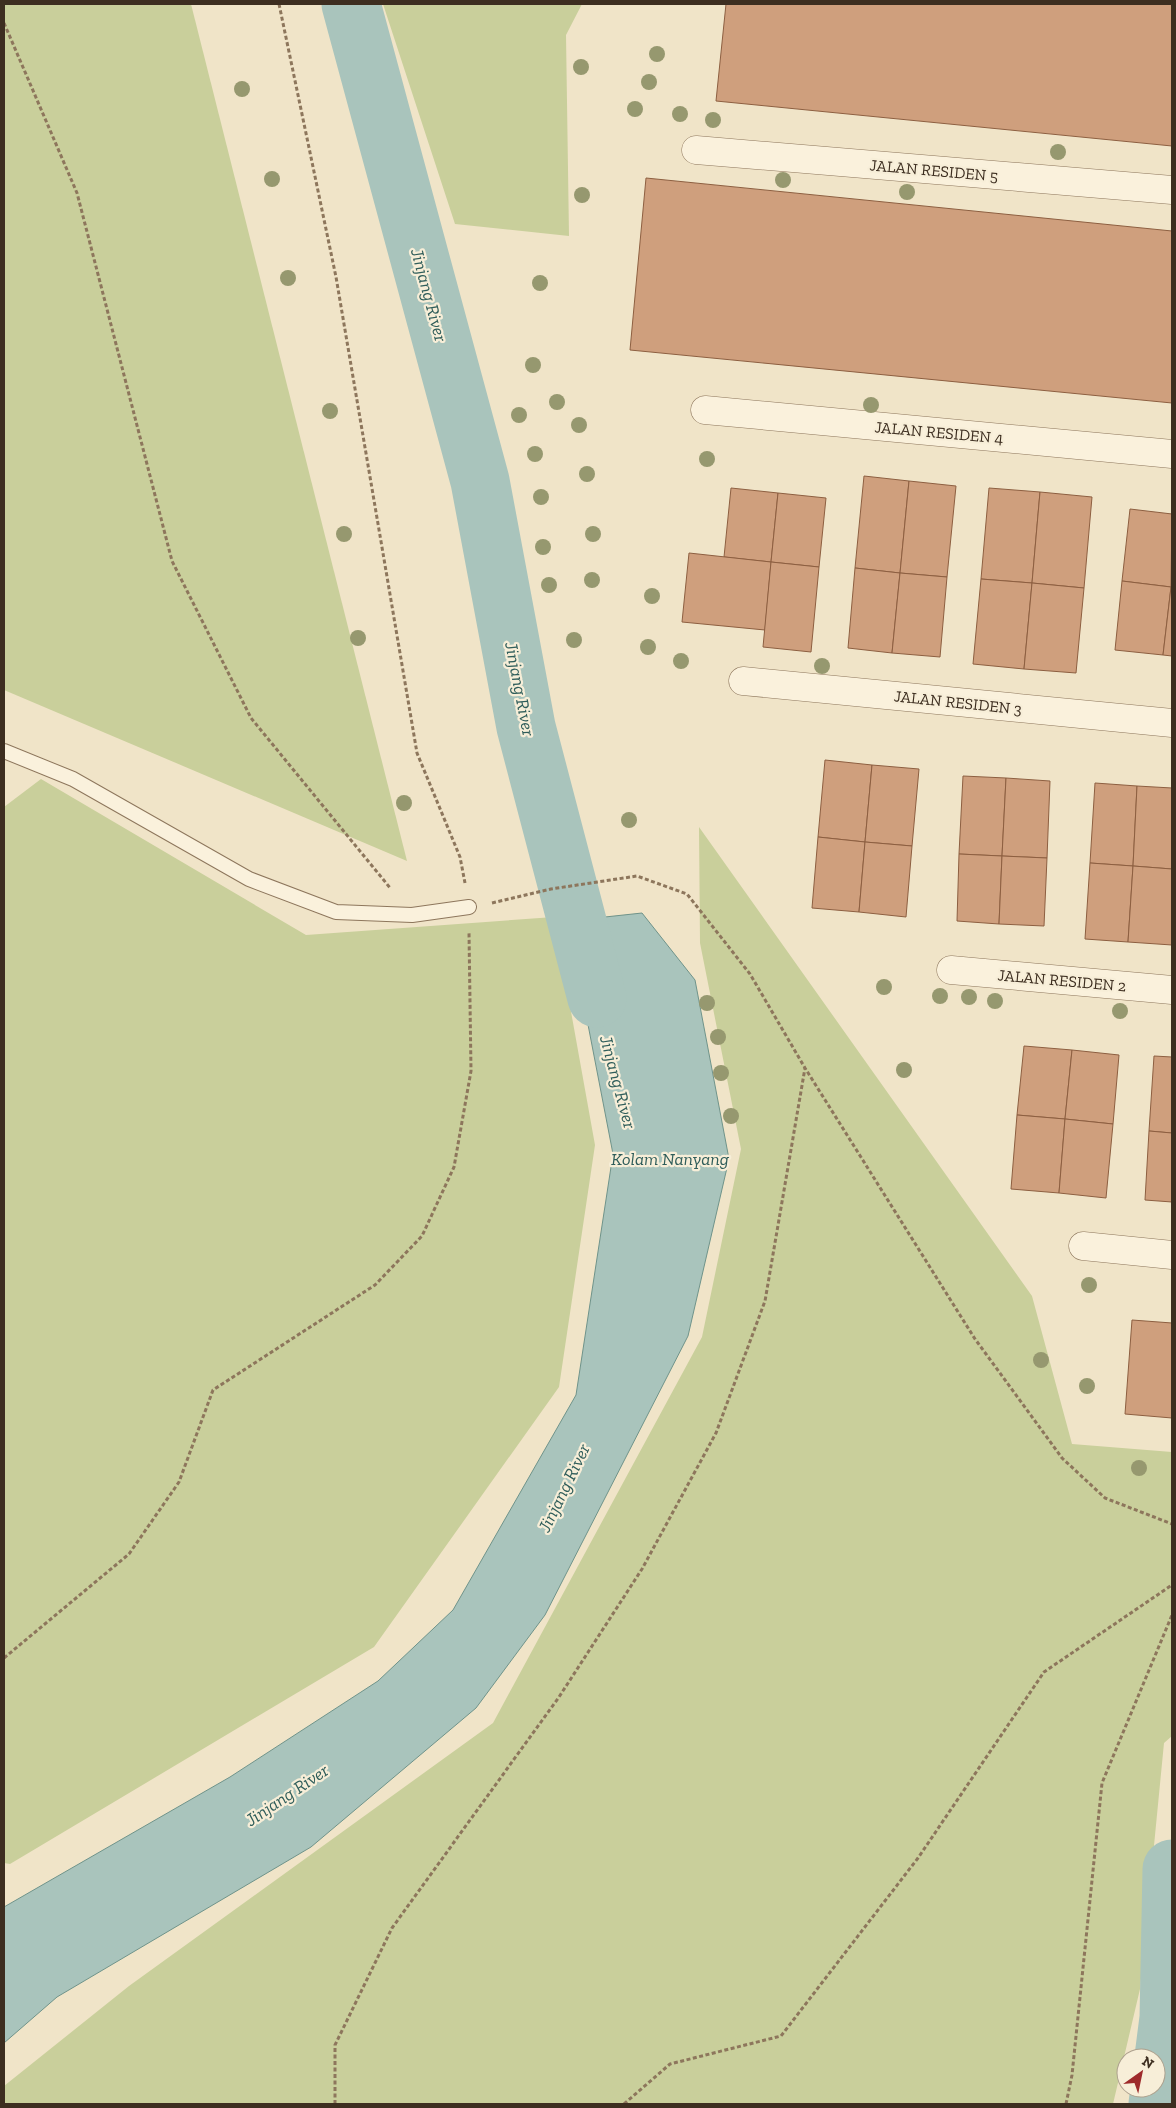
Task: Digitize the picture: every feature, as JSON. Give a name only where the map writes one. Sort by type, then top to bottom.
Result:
[{"type":"street","name":"JALAN RESIDEN 5","points":[[696,150],[1172,190]]},
{"type":"street","name":"JALAN RESIDEN 4","points":[[706,410],[1172,454]]},
{"type":"street","name":"JALAN RESIDEN 3","points":[[743,681],[1172,723]]},
{"type":"street","name":"JALAN RESIDEN 2","points":[[951,970],[1172,990]]},
{"type":"street","points":[[1083,1246],[1172,1255]]},
{"type":"lane","points":[[4,751],[73,779],[249,879],[336,912],[412,915],[469,906]]},
{"type":"path","points":[[4,23],[76,193],[172,561],[251,718],[412,915]]},
{"type":"path","points":[[469,906],[514,899],[551,889],[637,876],[687,894],[750,974],[805,1068],[975,1338],[1062,1458],[1105,1498],[1172,1524]]},
{"type":"path","points":[[335,2104],[335,2045],[392,1928],[564,1689],[642,1569],[716,1433],[765,1301],[805,1068]]},
{"type":"path","points":[[624,2104],[670,2064],[781,2036],[918,1858],[1044,1672],[1172,1585]]},
{"type":"path","points":[[1066,2104],[1072,2075],[1102,1783],[1172,1615]]},
{"type":"green space","points":[[4,4],[191,4],[407,861],[4,690]]},
{"type":"green space","points":[[383,4],[582,4],[566,35],[569,236],[455,224]]},
{"type":"green space","points":[[41,779],[306,935],[554,917],[595,1145],[559,1387],[374,1647],[10,1864],[4,1863],[4,807]]},
{"type":"green space","points":[[699,827],[1032,1296],[1072,1444],[1172,1452],[1172,1736],[1164,1743],[1140,1989],[1126,2048],[1116,2048],[1116,2091],[1113,2104],[4,2104],[4,2086],[129,1986],[493,1723],[702,1337],[741,1149],[700,943]]},
{"type":"water","name":"Kolam Nanyang","points":[[642,913],[695,980],[729,1159],[688,1336],[545,1615],[476,1708],[311,1847],[57,1997],[4,2043],[4,1907],[230,1777],[378,1681],[453,1610],[576,1395],[613,1154],[568,921]]},
{"type":"building","points":[[726,4],[1172,4],[1172,146],[716,101]]},
{"type":"building","points":[[646,178],[1172,231],[1172,403],[630,350]]},
{"type":"building","points":[[864,476],[909,481],[900,573],[855,568]]},
{"type":"building","points":[[909,481],[956,486],[947,577],[900,573]]},
{"type":"building","points":[[731,488],[778,493],[771,562],[724,557]]},
{"type":"building","points":[[989,488],[1040,492],[1032,583],[981,579]]},
{"type":"building","points":[[1040,492],[1092,497],[1084,588],[1032,583]]},
{"type":"building","points":[[778,493],[826,498],[819,567],[771,562]]},
{"type":"building","points":[[1130,509],[1172,514],[1171,587],[1122,581]]},
{"type":"building","points":[[689,553],[771,562],[765,630],[682,622]]},
{"type":"building","points":[[771,562],[819,567],[811,652],[763,647]]},
{"type":"building","points":[[855,568],[900,573],[892,653],[848,648]]},
{"type":"building","points":[[900,573],[947,577],[940,657],[892,653]]},
{"type":"building","points":[[981,579],[1032,583],[1024,669],[973,664]]},
{"type":"building","points":[[1122,581],[1171,587],[1163,655],[1115,650]]},
{"type":"building","points":[[1032,583],[1084,588],[1076,673],[1024,669]]},
{"type":"building","points":[[1172,587],[1172,656],[1163,655]]},
{"type":"building","points":[[825,760],[872,765],[865,842],[818,837]]},
{"type":"building","points":[[872,765],[919,769],[912,846],[865,842]]},
{"type":"building","points":[[963,776],[1006,778],[1002,856],[959,854]]},
{"type":"building","points":[[1006,778],[1050,781],[1047,858],[1002,856]]},
{"type":"building","points":[[1095,783],[1137,786],[1133,866],[1090,863]]},
{"type":"building","points":[[1137,786],[1172,788],[1172,869],[1133,866]]},
{"type":"building","points":[[818,837],[865,842],[859,912],[812,908]]},
{"type":"building","points":[[865,842],[912,846],[906,917],[859,912]]},
{"type":"building","points":[[959,854],[1002,856],[999,924],[957,921]]},
{"type":"building","points":[[1002,856],[1047,858],[1044,926],[999,924]]},
{"type":"building","points":[[1090,863],[1133,866],[1128,942],[1085,939]]},
{"type":"building","points":[[1133,866],[1172,869],[1172,945],[1128,942]]},
{"type":"building","points":[[1024,1046],[1072,1050],[1065,1119],[1017,1115]]},
{"type":"building","points":[[1072,1050],[1119,1055],[1113,1124],[1065,1119]]},
{"type":"building","points":[[1154,1056],[1172,1057],[1172,1133],[1149,1131]]},
{"type":"building","points":[[1017,1115],[1065,1119],[1059,1193],[1011,1189]]},
{"type":"building","points":[[1065,1119],[1113,1124],[1106,1198],[1059,1193]]},
{"type":"building","points":[[1149,1131],[1172,1133],[1172,1202],[1145,1200]]},
{"type":"building","points":[[1132,1320],[1172,1323],[1172,1418],[1125,1414]]},
{"type":"waterway","name":"Jinjang River","points":[[351,4],[480,481],[526,727],[597,998]]},
{"type":"waterway","points":[[1158,2104],[1169,2018],[1172,1869]]}]
